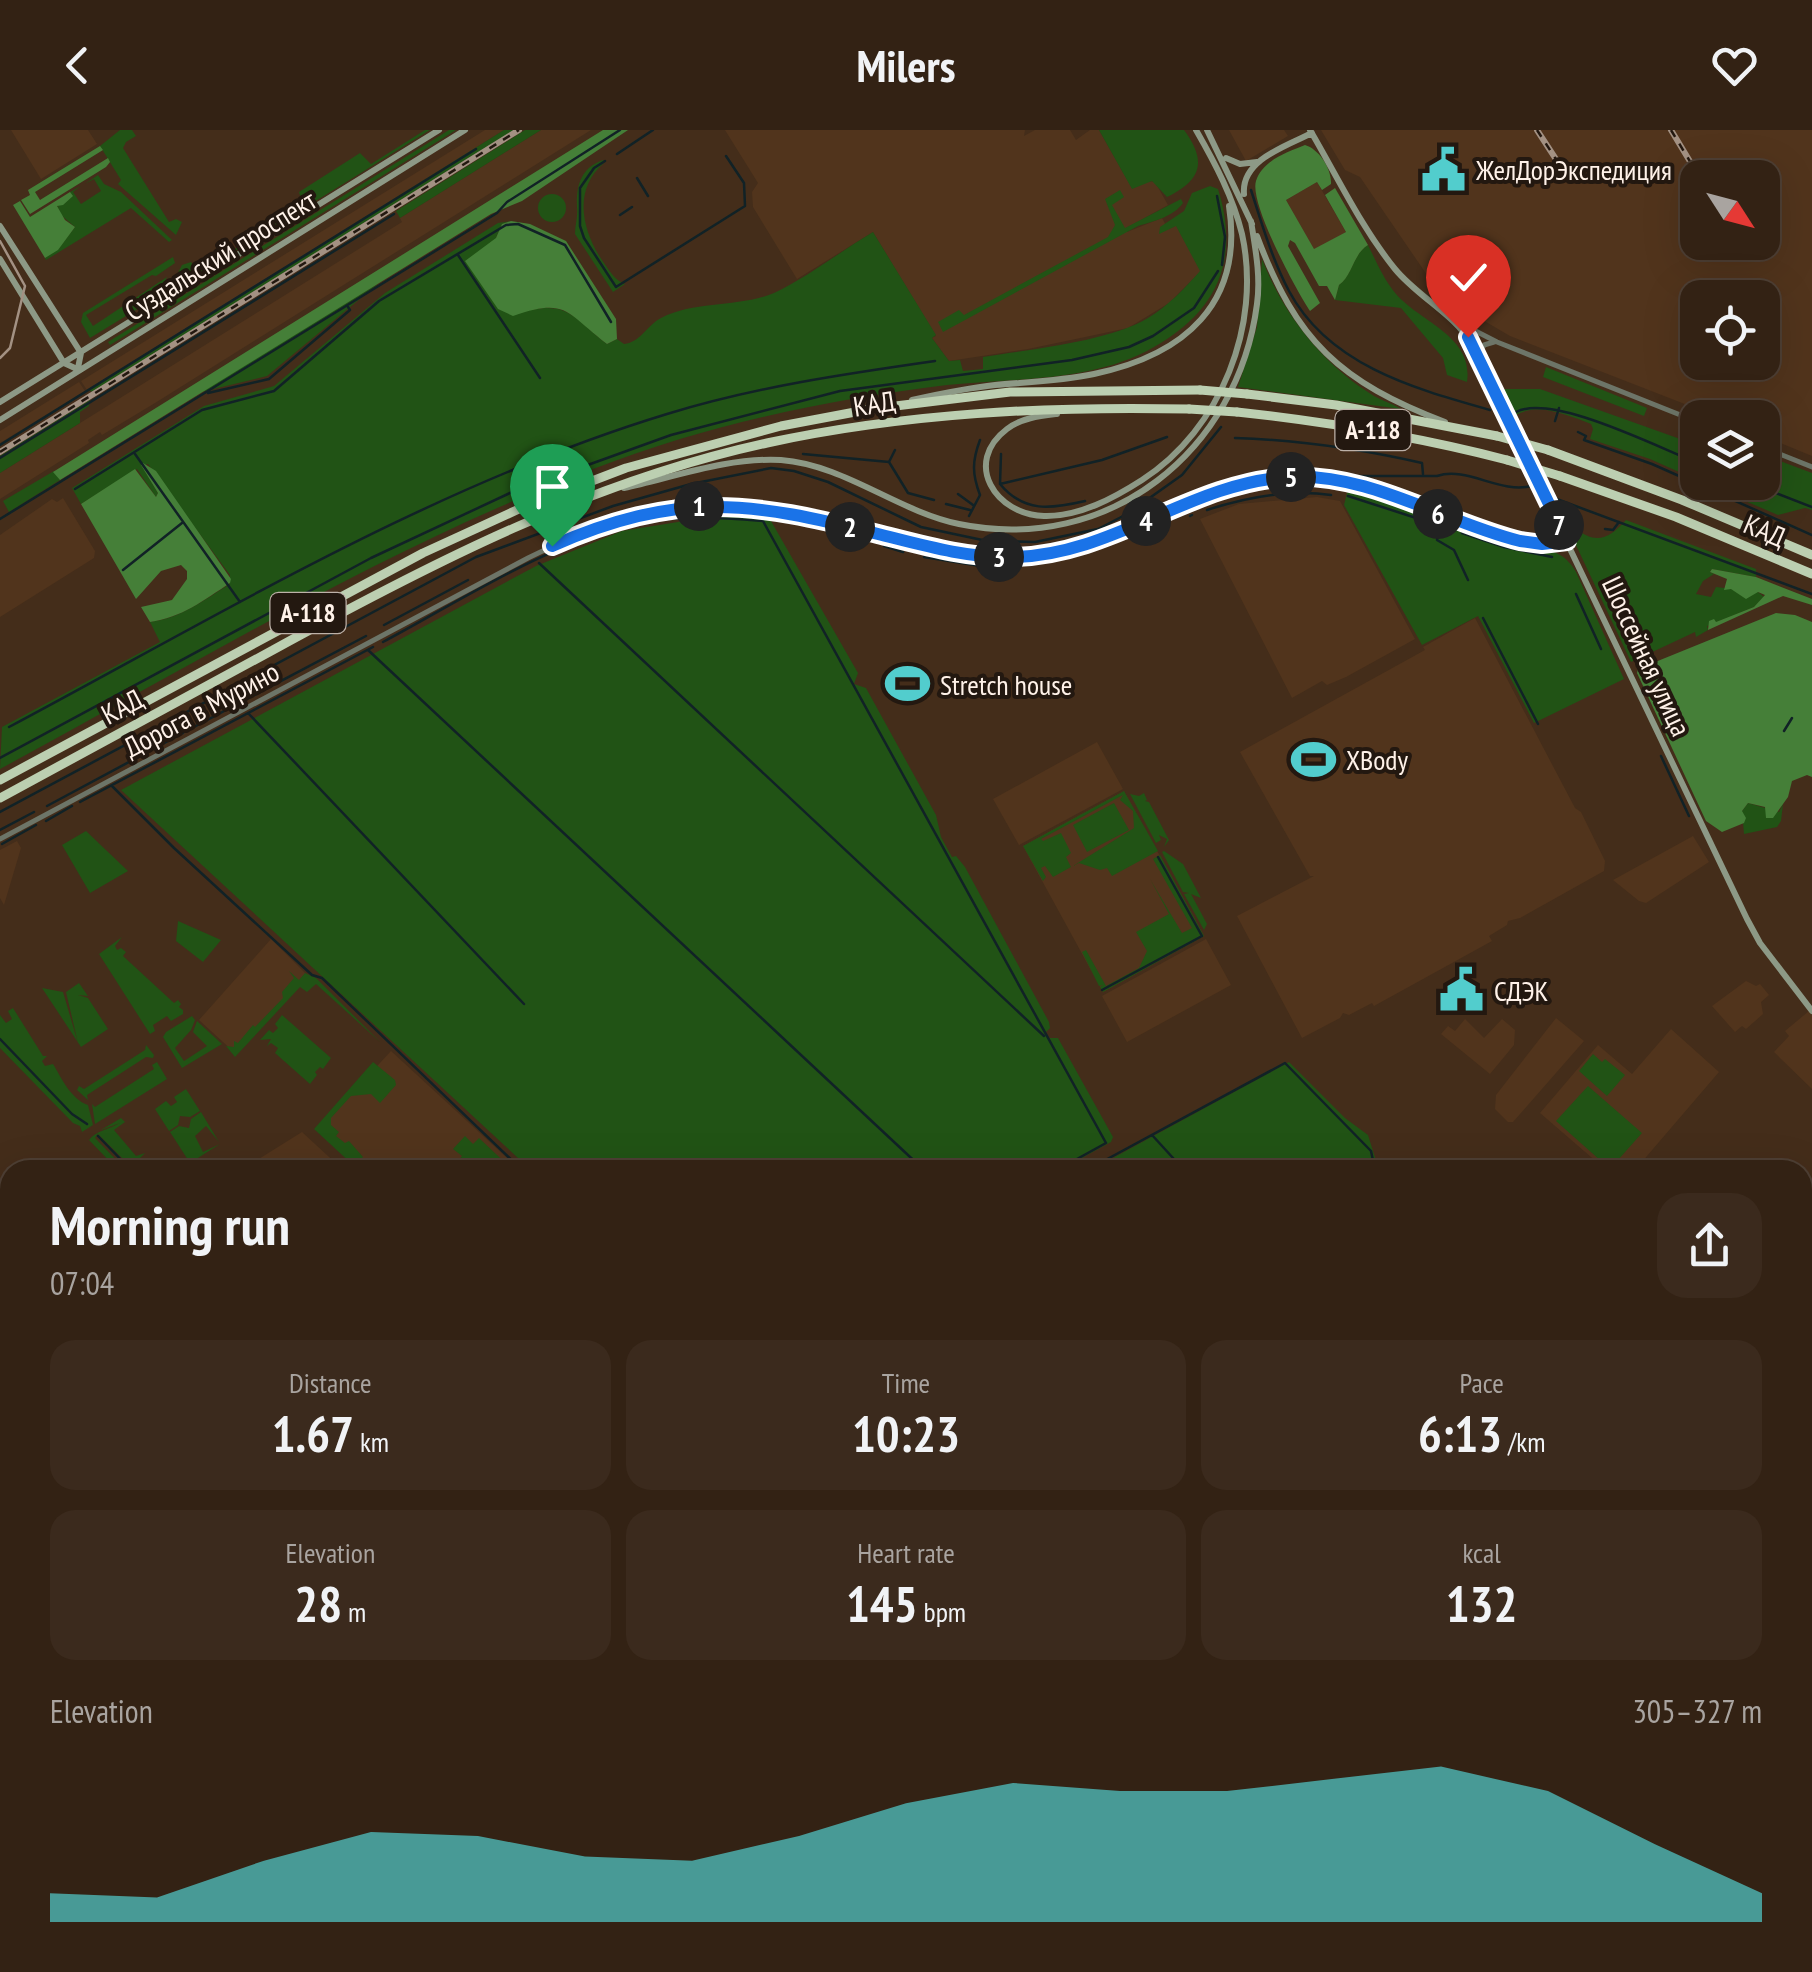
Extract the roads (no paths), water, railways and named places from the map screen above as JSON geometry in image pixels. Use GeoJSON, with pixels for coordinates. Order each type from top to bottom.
{"type":"FeatureCollection","features":[{"type":"Feature","properties":{"kind":"highway","name":"КАД"},"geometry":{"type":"LineString","coordinates":[[0,780],[376,576],[490,521],[677,452],[872,409],[1010,392],[1200,390],[1456,426],[1548,450],[1682,500],[1812,555]]}},
{"type":"Feature","properties":{"kind":"highway","name":"КАД"},"geometry":{"type":"LineString","coordinates":[[0,798],[400,581],[516,526],[603,492],[766,444],[907,420],[1002,411],[1106,408],[1238,412],[1331,423],[1407,436],[1560,476],[1676,517],[1812,574]]}},
{"type":"Feature","properties":{"kind":"main road","name":"Суздальский проспект"},"geometry":{"type":"LineString","coordinates":[[0,402],[440,130]]}},
{"type":"Feature","properties":{"kind":"main road","name":"Суздальский проспект"},"geometry":{"type":"LineString","coordinates":[[0,420],[465,130]]}},
{"type":"Feature","properties":{"kind":"main road"},"geometry":{"type":"LineString","coordinates":[[1207,130],[1288,306],[1324,352],[1377,393],[1456,426]]}},
{"type":"Feature","properties":{"kind":"main road"},"geometry":{"type":"LineString","coordinates":[[1106,408],[1044,415],[1006,429],[988,456],[988,480],[995,494],[1019,512],[1038,516],[1086,508],[1147,477],[1172,456],[1201,422],[1229,374],[1244,320],[1245,251],[1227,190],[1196,131]]}},
{"type":"Feature","properties":{"kind":"main road"},"geometry":{"type":"LineString","coordinates":[[1247,211],[1243,182],[1258,162],[1311,131]]}},
{"type":"Feature","properties":{"kind":"main road","name":"Шоссейная улица"},"geometry":{"type":"LineString","coordinates":[[1311,131],[1385,256],[1410,285],[1464,332],[1478,356],[1747,920],[1812,1010]]}},
{"type":"Feature","properties":{"kind":"main road"},"geometry":{"type":"LineString","coordinates":[[1220,154],[1234,163],[1258,162]]}},
{"type":"Feature","properties":{"kind":"main road"},"geometry":{"type":"LineString","coordinates":[[872,409],[991,386],[1094,374],[1139,360],[1172,344],[1202,318],[1228,276],[1233,239],[1227,190]]}},
{"type":"Feature","properties":{"kind":"main road"},"geometry":{"type":"LineString","coordinates":[[603,492],[746,461],[784,460],[834,473],[938,519],[978,527],[1039,528],[1105,511],[1136,495],[1179,463],[1217,420],[1228,401],[1240,375],[1258,300],[1251,220]]}},
{"type":"Feature","properties":{"kind":"main road"},"geometry":{"type":"LineString","coordinates":[[0,226],[80,353],[78,369],[64,363],[0,258]]}},
{"type":"Feature","properties":{"kind":"main road"},"geometry":{"type":"LineString","coordinates":[[34,315],[44,314],[50,305]]}},
{"type":"Feature","properties":{"kind":"main road"},"geometry":{"type":"LineString","coordinates":[[41,326],[59,319]]}},
{"type":"Feature","properties":{"kind":"street"},"geometry":{"type":"LineString","coordinates":[[1448,316],[1496,342],[1680,415]]}},
{"type":"Feature","properties":{"kind":"street"},"geometry":{"type":"LineString","coordinates":[[1478,356],[1484,344],[1496,342]]}},
{"type":"Feature","properties":{"kind":"street"},"geometry":{"type":"LineString","coordinates":[[1780,454],[1812,467]]}},
{"type":"Feature","properties":{"kind":"street","name":"Дорога в Мурино"},"geometry":{"type":"LineString","coordinates":[[0,839],[540,552],[602,525],[663,509],[716,505],[784,512],[944,550],[1013,557],[1090,546],[1194,500],[1236,486],[1302,477],[1356,484],[1520,541],[1567,541]]}},
{"type":"Feature","properties":{"kind":"waterway"},"geometry":{"type":"LineString","coordinates":[[0,519],[497,213],[507,202],[620,130]]}},
{"type":"Feature","properties":{"kind":"waterway"},"geometry":{"type":"LineString","coordinates":[[617,154],[653,130]]}},
{"type":"Feature","properties":{"kind":"waterway"},"geometry":{"type":"LineString","coordinates":[[0,445],[476,149]]}},
{"type":"Feature","properties":{"kind":"waterway"},"geometry":{"type":"LineString","coordinates":[[605,161],[594,168],[580,188],[580,226],[616,287],[745,206],[744,183],[726,156]]}},
{"type":"Feature","properties":{"kind":"waterway"},"geometry":{"type":"LineString","coordinates":[[637,178],[648,196]]}},
{"type":"Feature","properties":{"kind":"waterway"},"geometry":{"type":"LineString","coordinates":[[1251,190],[1289,291],[1306,317],[1327,338],[1351,356],[1404,383],[1490,410]]}},
{"type":"Feature","properties":{"kind":"waterway"},"geometry":{"type":"LineString","coordinates":[[1217,196],[1225,237],[1222,265]]}},
{"type":"Feature","properties":{"kind":"waterway"},"geometry":{"type":"LineString","coordinates":[[620,215],[632,207]]}},
{"type":"Feature","properties":{"kind":"waterway"},"geometry":{"type":"LineString","coordinates":[[0,458],[394,214]]}},
{"type":"Feature","properties":{"kind":"waterway"},"geometry":{"type":"LineString","coordinates":[[75,489],[202,410],[274,391],[379,301],[506,225],[518,224],[565,245],[611,322]]}},
{"type":"Feature","properties":{"kind":"waterway"},"geometry":{"type":"LineString","coordinates":[[458,255],[540,378]]}},
{"type":"Feature","properties":{"kind":"waterway"},"geometry":{"type":"LineString","coordinates":[[0,758],[371,558],[510,493],[671,435],[840,391],[1072,360],[1129,347],[1194,308],[1218,271]]}},
{"type":"Feature","properties":{"kind":"waterway"},"geometry":{"type":"LineString","coordinates":[[208,393],[269,379],[350,310],[348,307]]}},
{"type":"Feature","properties":{"kind":"waterway"},"geometry":{"type":"LineString","coordinates":[[9,727],[331,554],[496,477],[581,443],[733,396],[935,361]]}},
{"type":"Feature","properties":{"kind":"waterway"},"geometry":{"type":"LineString","coordinates":[[1516,412],[1532,408],[1579,416],[1680,455]]}},
{"type":"Feature","properties":{"kind":"waterway"},"geometry":{"type":"LineString","coordinates":[[1555,421],[1559,408]]}},
{"type":"Feature","properties":{"kind":"waterway"},"geometry":{"type":"LineString","coordinates":[[1519,424],[1527,440]]}},
{"type":"Feature","properties":{"kind":"waterway"},"geometry":{"type":"LineString","coordinates":[[0,812],[476,557],[613,506],[691,484],[771,468],[828,482],[921,527],[987,541],[1035,542],[1098,529],[1127,514],[1182,475],[1221,427]]}},
{"type":"Feature","properties":{"kind":"waterway"},"geometry":{"type":"LineString","coordinates":[[1578,432],[1586,436],[1584,440],[1652,464],[1812,535]]}},
{"type":"Feature","properties":{"kind":"waterway"},"geometry":{"type":"LineString","coordinates":[[1000,484],[1102,460],[1167,437]]}},
{"type":"Feature","properties":{"kind":"waterway"},"geometry":{"type":"LineString","coordinates":[[1235,438],[1376,453],[1422,463],[1423,474]]}},
{"type":"Feature","properties":{"kind":"waterway"},"geometry":{"type":"LineString","coordinates":[[969,516],[980,495],[974,468],[980,440]]}},
{"type":"Feature","properties":{"kind":"waterway"},"geometry":{"type":"LineString","coordinates":[[1530,448],[1539,468]]}},
{"type":"Feature","properties":{"kind":"waterway"},"geometry":{"type":"LineString","coordinates":[[895,450],[889,462],[908,493],[934,500]]}},
{"type":"Feature","properties":{"kind":"waterway"},"geometry":{"type":"LineString","coordinates":[[135,454],[240,602]]}},
{"type":"Feature","properties":{"kind":"waterway"},"geometry":{"type":"LineString","coordinates":[[803,454],[889,462]]}},
{"type":"Feature","properties":{"kind":"waterway"},"geometry":{"type":"LineString","coordinates":[[1001,454],[1000,484],[1019,500],[1049,507],[1085,501]]}},
{"type":"Feature","properties":{"kind":"waterway"},"geometry":{"type":"LineString","coordinates":[[1358,476],[1460,474],[1507,486],[1531,486]]}},
{"type":"Feature","properties":{"kind":"waterway"},"geometry":{"type":"LineString","coordinates":[[1542,475],[1554,498],[1812,594]]}},
{"type":"Feature","properties":{"kind":"waterway"},"geometry":{"type":"LineString","coordinates":[[958,494],[973,505]]}},
{"type":"Feature","properties":{"kind":"waterway"},"geometry":{"type":"LineString","coordinates":[[1207,510],[1268,495],[1331,495]]}},
{"type":"Feature","properties":{"kind":"waterway"},"geometry":{"type":"LineString","coordinates":[[1780,495],[1812,507]]}},
{"type":"Feature","properties":{"kind":"waterway"},"geometry":{"type":"LineString","coordinates":[[1348,496],[1444,527]]}},
{"type":"Feature","properties":{"kind":"waterway"},"geometry":{"type":"LineString","coordinates":[[946,504],[970,510]]}},
{"type":"Feature","properties":{"kind":"waterway"},"geometry":{"type":"LineString","coordinates":[[383,642],[508,573],[608,531],[671,519],[763,521],[1106,1143],[1075,1160]]}},
{"type":"Feature","properties":{"kind":"waterway"},"geometry":{"type":"LineString","coordinates":[[1605,529],[1613,530],[1619,522]]}},
{"type":"Feature","properties":{"kind":"waterway"},"geometry":{"type":"LineString","coordinates":[[123,570],[182,523]]}},
{"type":"Feature","properties":{"kind":"waterway"},"geometry":{"type":"LineString","coordinates":[[1440,527],[1437,540],[1454,550],[1468,580]]}},
{"type":"Feature","properties":{"kind":"waterway"},"geometry":{"type":"LineString","coordinates":[[1462,533],[1552,557]]}},
{"type":"Feature","properties":{"kind":"waterway"},"geometry":{"type":"LineString","coordinates":[[924,557],[993,568],[1020,567],[1021,562],[1111,543]]}},
{"type":"Feature","properties":{"kind":"waterway"},"geometry":{"type":"LineString","coordinates":[[884,546],[903,552]]}},
{"type":"Feature","properties":{"kind":"waterway"},"geometry":{"type":"LineString","coordinates":[[539,563],[1044,1036]]}},
{"type":"Feature","properties":{"kind":"waterway"},"geometry":{"type":"LineString","coordinates":[[384,625],[468,580]]}},
{"type":"Feature","properties":{"kind":"waterway"},"geometry":{"type":"LineString","coordinates":[[1576,594],[1601,649]]}},
{"type":"Feature","properties":{"kind":"waterway"},"geometry":{"type":"LineString","coordinates":[[1483,618],[1538,724]]}},
{"type":"Feature","properties":{"kind":"waterway"},"geometry":{"type":"LineString","coordinates":[[194,727],[366,636]]}},
{"type":"Feature","properties":{"kind":"waterway"},"geometry":{"type":"LineString","coordinates":[[80,802],[373,647]]}},
{"type":"Feature","properties":{"kind":"waterway"},"geometry":{"type":"LineString","coordinates":[[368,650],[913,1160]]}},
{"type":"Feature","properties":{"kind":"waterway"},"geometry":{"type":"LineString","coordinates":[[248,713],[524,1004]]}},
{"type":"Feature","properties":{"kind":"waterway"},"geometry":{"type":"LineString","coordinates":[[1784,731],[1792,718]]}},
{"type":"Feature","properties":{"kind":"waterway"},"geometry":{"type":"LineString","coordinates":[[47,806],[183,733]]}},
{"type":"Feature","properties":{"kind":"waterway"},"geometry":{"type":"LineString","coordinates":[[1661,756],[1689,816]]}},
{"type":"Feature","properties":{"kind":"waterway"},"geometry":{"type":"LineString","coordinates":[[112,786],[312,975],[322,978],[512,1160]]}},
{"type":"Feature","properties":{"kind":"waterway"},"geometry":{"type":"LineString","coordinates":[[46,821],[72,806]]}},
{"type":"Feature","properties":{"kind":"waterway"},"geometry":{"type":"LineString","coordinates":[[0,830],[34,812]]}},
{"type":"Feature","properties":{"kind":"waterway"},"geometry":{"type":"LineString","coordinates":[[2,844],[36,825]]}},
{"type":"Feature","properties":{"kind":"waterway"},"geometry":{"type":"LineString","coordinates":[[1102,990],[1202,936],[1158,857]]}},
{"type":"Feature","properties":{"kind":"waterway"},"geometry":{"type":"LineString","coordinates":[[0,1039],[72,1114],[87,1124]]}},
{"type":"Feature","properties":{"kind":"waterway"},"geometry":{"type":"LineString","coordinates":[[1106,1160],[1285,1063],[1371,1151],[1373,1160]]}},
{"type":"Feature","properties":{"kind":"waterway"},"geometry":{"type":"LineString","coordinates":[[1152,1135],[1175,1160]]}},
{"type":"Feature","properties":{"kind":"waterway"},"geometry":{"type":"LineString","coordinates":[[98,1136],[121,1160]]}},
{"type":"Feature","properties":{"kind":"tram line"},"geometry":{"type":"LineString","coordinates":[[0,241],[25,286],[10,348],[0,358]]}},
{"type":"Feature","properties":{"kind":"railway"},"geometry":{"type":"LineString","coordinates":[[0,452],[519,130]]}},
{"type":"Feature","properties":{"kind":"railway"},"geometry":{"type":"LineString","coordinates":[[1537,130],[1563,170]]}},
{"type":"Feature","properties":{"kind":"railway"},"geometry":{"type":"LineString","coordinates":[[1671,130],[1689,160]]}},
{"type":"Feature","properties":{"kind":"place","name":"ЖелДорЭкспедиция"},"geometry":{"type":"Point","coordinates":[1443,169]}},
{"type":"Feature","properties":{"kind":"place","name":"Stretch house"},"geometry":{"type":"Point","coordinates":[907,684]}},
{"type":"Feature","properties":{"kind":"place","name":"XBody"},"geometry":{"type":"Point","coordinates":[1313,759]}},
{"type":"Feature","properties":{"kind":"place","name":"СДЭК"},"geometry":{"type":"Point","coordinates":[1461,990]}}]}
